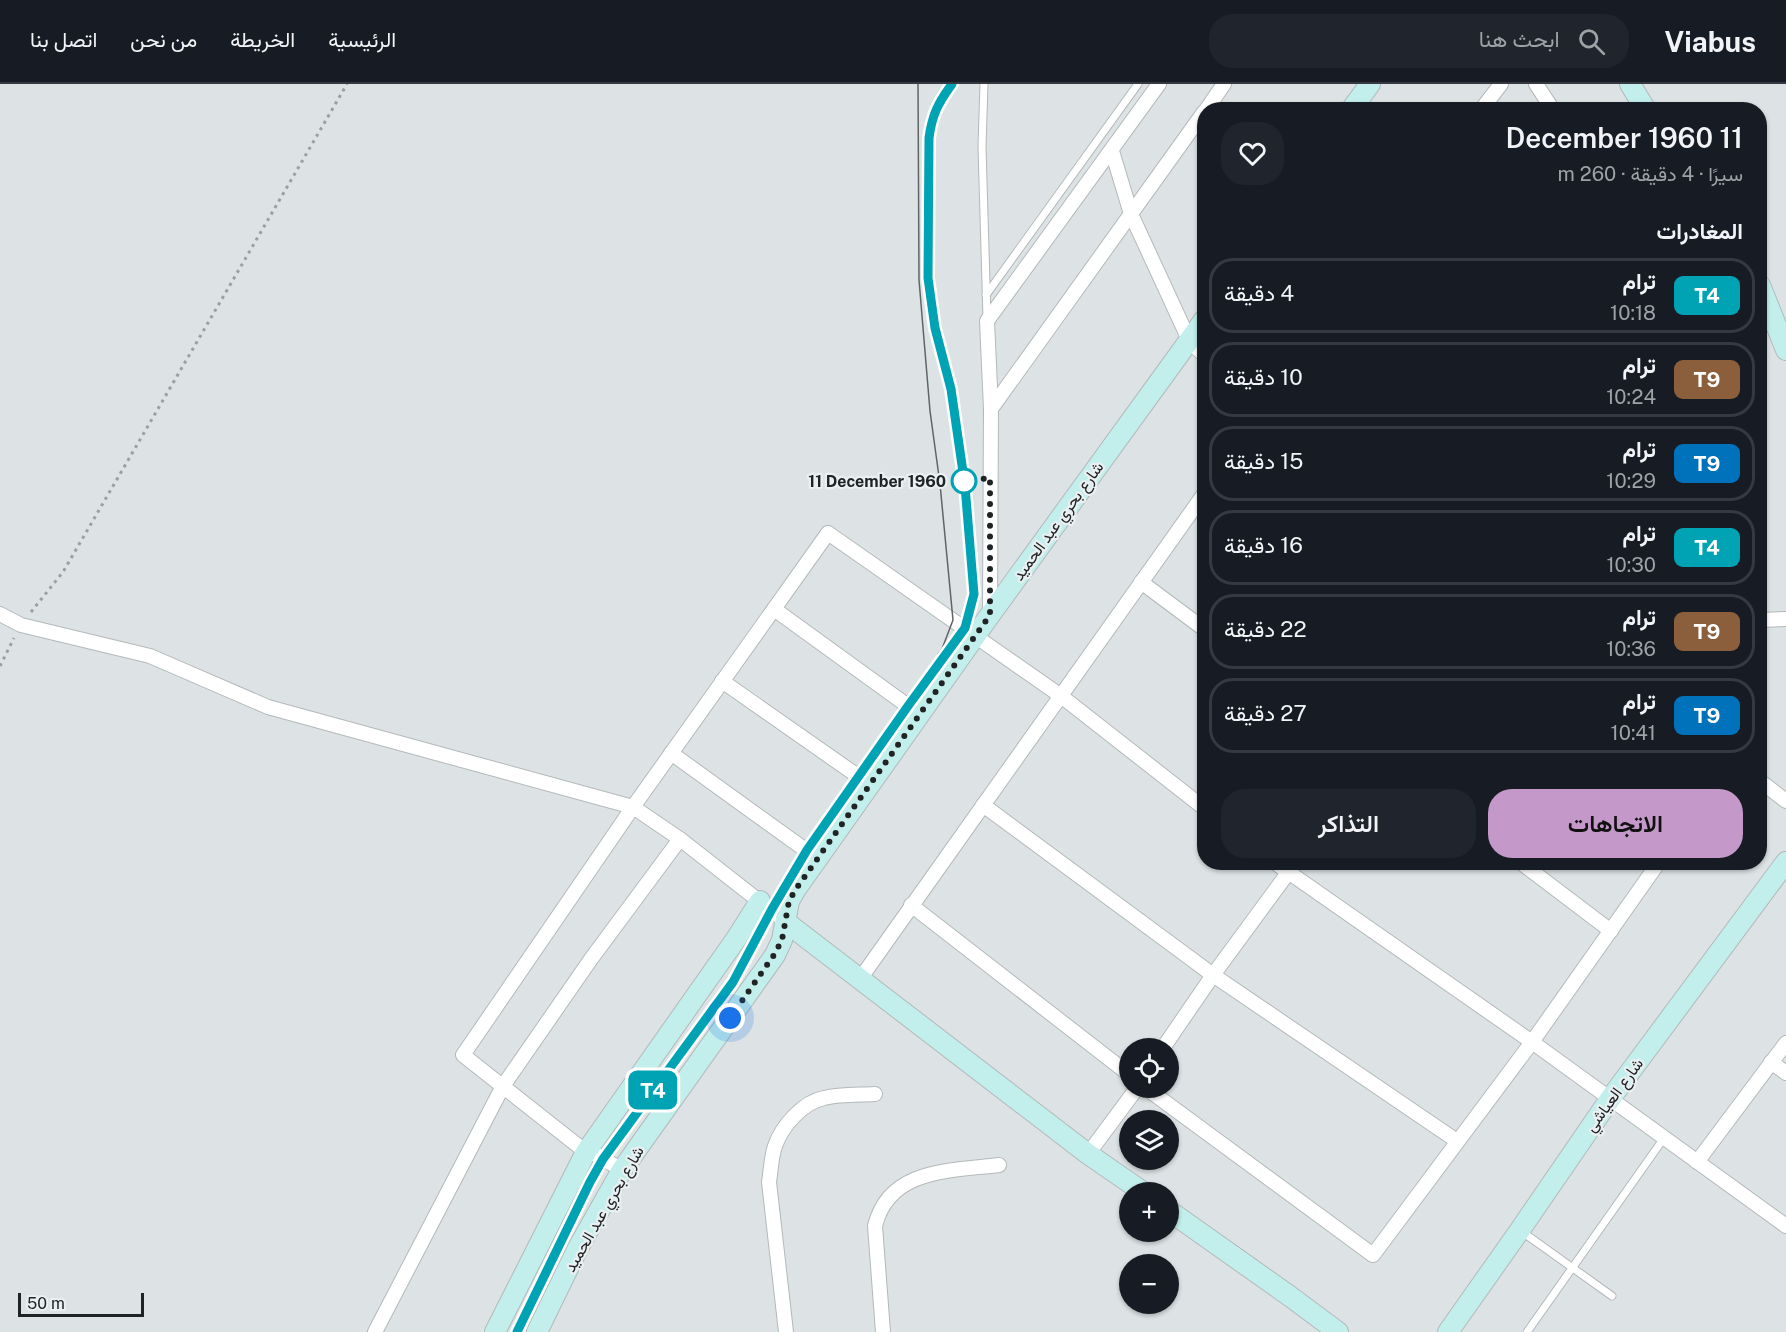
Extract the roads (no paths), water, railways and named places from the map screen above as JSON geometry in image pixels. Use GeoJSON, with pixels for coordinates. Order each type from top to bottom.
{"type":"FeatureCollection","features":[{"type":"Feature","properties":{"kind":"street"},"geometry":{"type":"LineString","coordinates":[[990,615],[991,410],[987,321],[1159,84]]}},
{"type":"Feature","properties":{"kind":"street"},"geometry":{"type":"LineString","coordinates":[[1211,102],[1224,84]]}},
{"type":"Feature","properties":{"kind":"street"},"geometry":{"type":"LineString","coordinates":[[1357,102],[1370,84]]}},
{"type":"Feature","properties":{"kind":"street"},"geometry":{"type":"LineString","coordinates":[[1487,102],[1501,84]]}},
{"type":"Feature","properties":{"kind":"street"},"geometry":{"type":"LineString","coordinates":[[1536,84],[1548,102]]}},
{"type":"Feature","properties":{"kind":"street"},"geometry":{"type":"LineString","coordinates":[[1630,84],[1641,102]]}},
{"type":"Feature","properties":{"kind":"street"},"geometry":{"type":"LineString","coordinates":[[991,410],[1197,122]]}},
{"type":"Feature","properties":{"kind":"street"},"geometry":{"type":"LineString","coordinates":[[1112,151],[1131,214],[1190,342],[1197,348]]}},
{"type":"Feature","properties":{"kind":"street"},"geometry":{"type":"LineString","coordinates":[[1767,302],[1786,350]]}},
{"type":"Feature","properties":{"kind":"street","name":"شارع بحري عبد الحميد"},"geometry":{"type":"LineString","coordinates":[[537,1332],[578,1248],[622,1170],[774,955],[787,923],[789,901],[919,714],[1197,331]]}},
{"type":"Feature","properties":{"kind":"street"},"geometry":{"type":"LineString","coordinates":[[860,979],[1197,504]]}},
{"type":"Feature","properties":{"kind":"street"},"geometry":{"type":"LineString","coordinates":[[622,1170],[597,1155],[586,1152],[463,1055],[633,807],[828,533],[1061,696],[1197,803]]}},
{"type":"Feature","properties":{"kind":"street"},"geometry":{"type":"LineString","coordinates":[[1141,582],[1197,624]]}},
{"type":"Feature","properties":{"kind":"street"},"geometry":{"type":"LineString","coordinates":[[774,609],[919,714]]}},
{"type":"Feature","properties":{"kind":"street"},"geometry":{"type":"LineString","coordinates":[[0,614],[21,625],[150,656],[268,707],[633,807],[680,839],[1088,1154],[1129,1182]]}},
{"type":"Feature","properties":{"kind":"street"},"geometry":{"type":"LineString","coordinates":[[1767,620],[1786,619]]}},
{"type":"Feature","properties":{"kind":"street"},"geometry":{"type":"LineString","coordinates":[[723,681],[869,786]]}},
{"type":"Feature","properties":{"kind":"street"},"geometry":{"type":"LineString","coordinates":[[671,753],[818,859]]}},
{"type":"Feature","properties":{"kind":"street"},"geometry":{"type":"LineString","coordinates":[[1767,786],[1786,801]]}},
{"type":"Feature","properties":{"kind":"street"},"geometry":{"type":"LineString","coordinates":[[983,805],[1213,975],[1457,1141]]}},
{"type":"Feature","properties":{"kind":"street"},"geometry":{"type":"LineString","coordinates":[[375,1332],[503,1086],[591,959],[680,839]]}},
{"type":"Feature","properties":{"kind":"street","name":"شارع العياشي"},"geometry":{"type":"LineString","coordinates":[[1448,1332],[1610,1099],[1786,862]]}},
{"type":"Feature","properties":{"kind":"street"},"geometry":{"type":"LineString","coordinates":[[1170,1038],[1291,870]]}},
{"type":"Feature","properties":{"kind":"street"},"geometry":{"type":"LineString","coordinates":[[1295,870],[1786,1226]]}},
{"type":"Feature","properties":{"kind":"street"},"geometry":{"type":"LineString","coordinates":[[1531,870],[1611,931]]}},
{"type":"Feature","properties":{"kind":"street"},"geometry":{"type":"LineString","coordinates":[[1160,1098],[1373,1255],[1532,1042],[1653,870]]}},
{"type":"Feature","properties":{"kind":"street"},"geometry":{"type":"LineString","coordinates":[[495,1332],[586,1152],[760,901]]}},
{"type":"Feature","properties":{"kind":"street"},"geometry":{"type":"LineString","coordinates":[[911,905],[1119,1066]]}},
{"type":"Feature","properties":{"kind":"street"},"geometry":{"type":"LineString","coordinates":[[1697,1162],[1786,1043]]}},
{"type":"Feature","properties":{"kind":"street"},"geometry":{"type":"LineString","coordinates":[[1771,1062],[1786,1072]]}},
{"type":"Feature","properties":{"kind":"street"},"geometry":{"type":"LineString","coordinates":[[786,1332],[770,1182],[771,1160],[776,1143],[795,1116],[822,1098],[875,1094]]}},
{"type":"Feature","properties":{"kind":"street"},"geometry":{"type":"LineString","coordinates":[[1088,1154],[1130,1098]]}},
{"type":"Feature","properties":{"kind":"street"},"geometry":{"type":"LineString","coordinates":[[883,1332],[875,1226],[879,1211],[891,1194],[909,1181],[934,1173],[999,1165]]}},
{"type":"Feature","properties":{"kind":"street"},"geometry":{"type":"LineString","coordinates":[[1179,1218],[1338,1332]]}},
{"type":"Feature","properties":{"kind":"lane"},"geometry":{"type":"LineString","coordinates":[[984,84],[982,147],[987,321]]}},
{"type":"Feature","properties":{"kind":"lane"},"geometry":{"type":"LineString","coordinates":[[986,295],[1138,84]]}},
{"type":"Feature","properties":{"kind":"lane"},"geometry":{"type":"LineString","coordinates":[[1527,1332],[1664,1138]]}},
{"type":"Feature","properties":{"kind":"lane"},"geometry":{"type":"LineString","coordinates":[[1520,1230],[1612,1296]]}},
{"type":"Feature","properties":{"kind":"tram line"},"geometry":{"type":"LineString","coordinates":[[918,84],[919,280],[930,411],[940,484],[953,620],[938,654]]}},
{"type":"Feature","properties":{"kind":"tram line"},"geometry":{"type":"LineString","coordinates":[[517,1332],[603,1159],[733,982],[807,850],[965,628],[973,594],[965,486],[951,389],[935,328],[928,278],[929,138],[936,110],[952,84]]}},
{"type":"Feature","properties":{"kind":"tram line","name":"T4"},"geometry":{"type":"LineString","coordinates":[[517,1332],[603,1159],[733,982],[807,850],[965,628],[974,594],[965,486],[957,420],[935,328],[928,278],[931,120],[940,100],[952,84]]}},
{"type":"Feature","properties":{"kind":"place","name":"11 December 1960"},"geometry":{"type":"Point","coordinates":[964,481]}}]}
